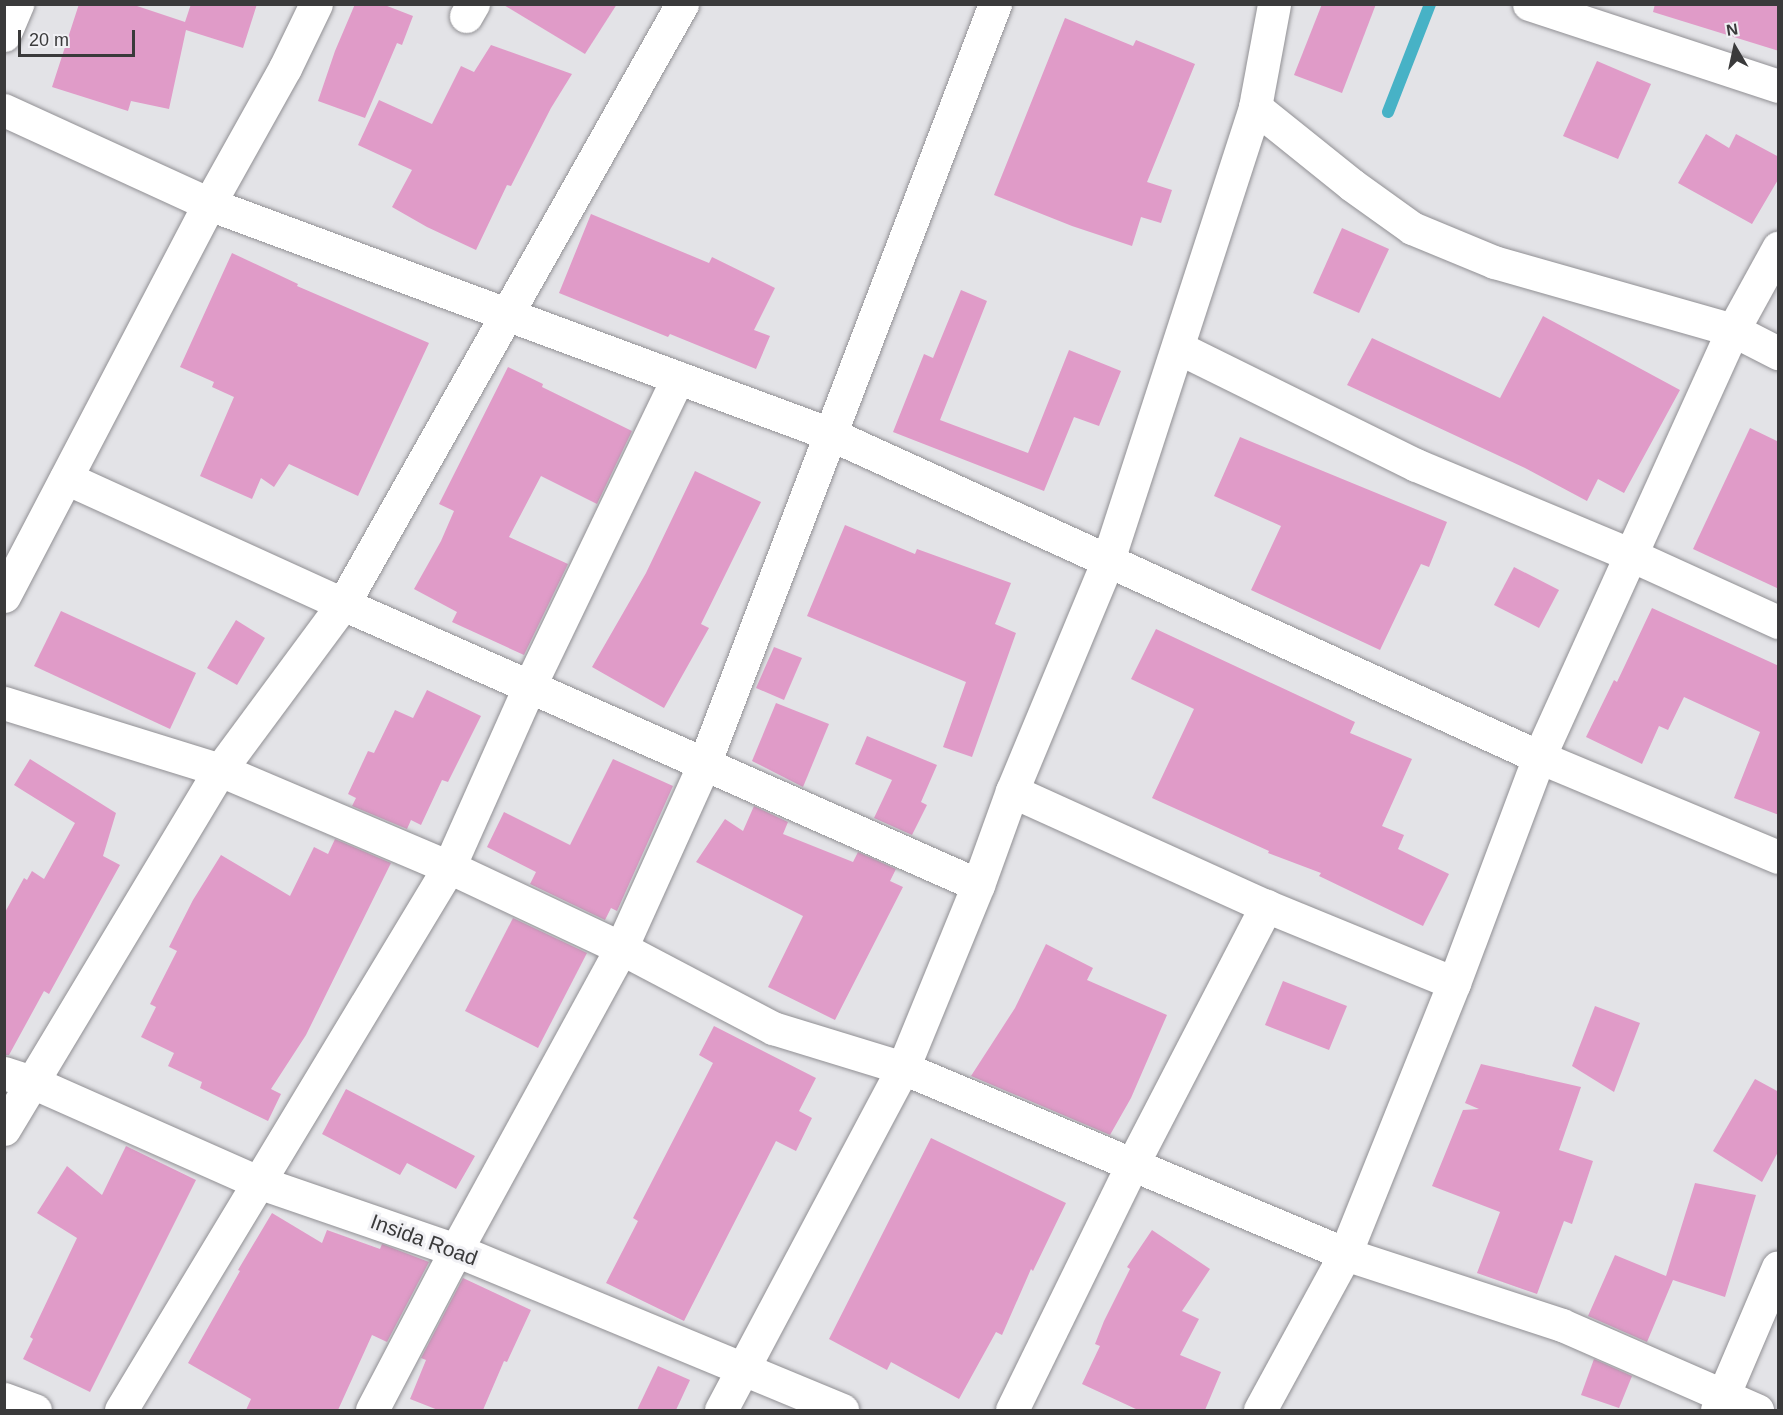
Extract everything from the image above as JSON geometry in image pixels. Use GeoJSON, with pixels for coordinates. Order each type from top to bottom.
{"type":"FeatureCollection","features":[{"type":"Feature","properties":{"kind":"main road"},"geometry":{"type":"LineString","coordinates":[[4,35],[18,4]]}},
{"type":"Feature","properties":{"kind":"main road"},"geometry":{"type":"LineString","coordinates":[[4,596],[209,204],[285,68],[316,4]]}},
{"type":"Feature","properties":{"kind":"main road"},"geometry":{"type":"LineString","coordinates":[[4,1129],[18,1078],[220,770],[343,604],[682,4]]}},
{"type":"Feature","properties":{"kind":"main road"},"geometry":{"type":"LineString","coordinates":[[372,1410],[456,1250],[621,948],[704,764],[995,4]]}},
{"type":"Feature","properties":{"kind":"main road"},"geometry":{"type":"LineString","coordinates":[[720,1410],[744,1369],[903,1068],[978,885],[1012,791],[1108,560],[1179,348],[1255,107],[1274,4]]}},
{"type":"Feature","properties":{"kind":"main road"},"geometry":{"type":"LineString","coordinates":[[1529,4],[1779,86]]}},
{"type":"Feature","properties":{"kind":"main road"},"geometry":{"type":"LineString","coordinates":[[1255,107],[1352,185],[1412,228],[1494,262],[1733,330],[1779,353]]}},
{"type":"Feature","properties":{"kind":"main road"},"geometry":{"type":"LineString","coordinates":[[4,110],[209,204],[830,434],[1539,757],[1779,857]]}},
{"type":"Feature","properties":{"kind":"main road"},"geometry":{"type":"LineString","coordinates":[[1260,1410],[1345,1254],[1454,983],[1539,757],[1733,330],[1779,248]]}},
{"type":"Feature","properties":{"kind":"main road"},"geometry":{"type":"LineString","coordinates":[[1179,348],[1416,465],[1631,555],[1779,622]]}},
{"type":"Feature","properties":{"kind":"main road"},"geometry":{"type":"LineString","coordinates":[[121,1410],[449,867],[530,685],[678,378]]}},
{"type":"Feature","properties":{"kind":"main road"},"geometry":{"type":"LineString","coordinates":[[66,478],[343,604],[978,885]]}},
{"type":"Feature","properties":{"kind":"main road"},"geometry":{"type":"LineString","coordinates":[[4,703],[220,770],[449,867],[621,948],[773,1028],[903,1068],[1345,1254],[1562,1325],[1721,1403],[1757,1410]]}},
{"type":"Feature","properties":{"kind":"main road"},"geometry":{"type":"LineString","coordinates":[[1012,791],[1266,906],[1454,983]]}},
{"type":"Feature","properties":{"kind":"main road"},"geometry":{"type":"LineString","coordinates":[[1011,1410],[1132,1165],[1266,906]]}},
{"type":"Feature","properties":{"kind":"main road","name":"Insida Road"},"geometry":{"type":"LineString","coordinates":[[18,1078],[258,1182],[456,1250],[842,1410]]}},
{"type":"Feature","properties":{"kind":"main road"},"geometry":{"type":"LineString","coordinates":[[1721,1403],[1779,1267]]}},
{"type":"Feature","properties":{"kind":"main road"},"geometry":{"type":"LineString","coordinates":[[4,1399],[35,1410]]}},
{"type":"Feature","properties":{"kind":"building"},"geometry":{"type":"Polygon","coordinates":[[[79,4],[131,4],[185,22],[191,4],[257,4],[243,48],[186,30],[169,109],[131,101],[128,111],[52,87],[79,4]]]}},
{"type":"Feature","properties":{"kind":"building"},"geometry":{"type":"Polygon","coordinates":[[[355,4],[382,4],[413,16],[402,45],[397,43],[365,118],[318,101],[335,51],[355,4]]]}},
{"type":"Feature","properties":{"kind":"building"},"geometry":{"type":"Polygon","coordinates":[[[502,4],[617,4],[585,54],[502,4]]]}},
{"type":"Feature","properties":{"kind":"building"},"geometry":{"type":"Polygon","coordinates":[[[1322,4],[1376,4],[1342,93],[1294,75],[1322,4]]]}},
{"type":"Feature","properties":{"kind":"building"},"geometry":{"type":"Polygon","coordinates":[[[1655,4],[1779,4],[1779,51],[1653,12],[1655,4]]]}},
{"type":"Feature","properties":{"kind":"building"},"geometry":{"type":"Polygon","coordinates":[[[1065,18],[1133,46],[1136,40],[1195,64],[1147,182],[1172,190],[1161,223],[1141,217],[1132,246],[1072,226],[994,195],[1065,18]]]}},
{"type":"Feature","properties":{"kind":"building"},"geometry":{"type":"Polygon","coordinates":[[[491,45],[572,74],[551,108],[511,186],[507,185],[476,250],[427,227],[392,207],[412,170],[358,145],[379,100],[432,124],[461,66],[474,72],[491,45]]]}},
{"type":"Feature","properties":{"kind":"building"},"geometry":{"type":"Polygon","coordinates":[[[1597,61],[1651,84],[1618,159],[1563,136],[1597,61]]]}},
{"type":"Feature","properties":{"kind":"building"},"geometry":{"type":"Polygon","coordinates":[[[1706,134],[1729,148],[1736,134],[1779,157],[1779,178],[1752,224],[1678,183],[1706,134]]]}},
{"type":"Feature","properties":{"kind":"building"},"geometry":{"type":"Polygon","coordinates":[[[591,214],[709,263],[712,257],[775,288],[754,330],[770,336],[756,369],[670,334],[668,337],[559,293],[591,214]]]}},
{"type":"Feature","properties":{"kind":"building"},"geometry":{"type":"Polygon","coordinates":[[[1342,228],[1389,249],[1359,313],[1313,293],[1342,228]]]}},
{"type":"Feature","properties":{"kind":"building"},"geometry":{"type":"Polygon","coordinates":[[[232,253],[298,284],[297,286],[429,343],[358,496],[289,464],[274,487],[261,478],[252,499],[200,476],[234,397],[212,387],[214,382],[180,367],[232,253]]]}},
{"type":"Feature","properties":{"kind":"building"},"geometry":{"type":"Polygon","coordinates":[[[961,290],[987,301],[940,420],[1028,453],[1069,350],[1121,371],[1099,426],[1074,417],[1044,491],[893,432],[924,354],[933,358],[961,290]]]}},
{"type":"Feature","properties":{"kind":"building"},"geometry":{"type":"Polygon","coordinates":[[[1543,316],[1680,390],[1624,493],[1598,479],[1587,501],[1525,468],[1347,385],[1372,338],[1500,398],[1543,316]]]}},
{"type":"Feature","properties":{"kind":"building"},"geometry":{"type":"Polygon","coordinates":[[[508,367],[543,384],[542,387],[632,431],[597,504],[541,476],[509,537],[568,564],[524,655],[452,622],[457,612],[414,589],[441,541],[454,511],[439,504],[508,367]]]}},
{"type":"Feature","properties":{"kind":"building"},"geometry":{"type":"Polygon","coordinates":[[[1750,428],[1779,442],[1779,589],[1693,549],[1750,428]]]}},
{"type":"Feature","properties":{"kind":"building"},"geometry":{"type":"Polygon","coordinates":[[[1240,437],[1447,522],[1429,567],[1421,564],[1380,650],[1251,590],[1281,526],[1214,496],[1240,437]]]}},
{"type":"Feature","properties":{"kind":"building"},"geometry":{"type":"Polygon","coordinates":[[[695,471],[761,502],[701,624],[709,628],[664,708],[592,667],[646,573],[695,471]]]}},
{"type":"Feature","properties":{"kind":"building"},"geometry":{"type":"Polygon","coordinates":[[[845,525],[915,554],[917,549],[1011,583],[995,624],[1016,633],[972,757],[943,747],[966,682],[807,616],[845,525]]]}},
{"type":"Feature","properties":{"kind":"building"},"geometry":{"type":"Polygon","coordinates":[[[1514,567],[1559,590],[1539,628],[1494,605],[1514,567]]]}},
{"type":"Feature","properties":{"kind":"building"},"geometry":{"type":"Polygon","coordinates":[[[1652,608],[1779,666],[1779,815],[1734,798],[1760,732],[1684,697],[1668,730],[1659,726],[1642,764],[1586,737],[1614,680],[1617,682],[1652,608]]]}},
{"type":"Feature","properties":{"kind":"building"},"geometry":{"type":"Polygon","coordinates":[[[61,611],[196,673],[170,729],[34,666],[61,611]]]}},
{"type":"Feature","properties":{"kind":"building"},"geometry":{"type":"Polygon","coordinates":[[[236,620],[265,638],[237,685],[207,668],[236,620]]]}},
{"type":"Feature","properties":{"kind":"building"},"geometry":{"type":"Polygon","coordinates":[[[1156,629],[1355,722],[1350,733],[1412,759],[1382,826],[1404,835],[1398,849],[1449,874],[1423,926],[1319,876],[1321,873],[1268,853],[1269,851],[1152,798],[1194,709],[1131,679],[1156,629]]]}},
{"type":"Feature","properties":{"kind":"building"},"geometry":{"type":"Polygon","coordinates":[[[774,647],[802,658],[784,700],[756,688],[774,647]]]}},
{"type":"Feature","properties":{"kind":"building"},"geometry":{"type":"Polygon","coordinates":[[[427,690],[481,716],[448,782],[442,780],[421,825],[411,820],[407,829],[352,806],[356,798],[348,794],[368,751],[374,753],[395,710],[413,718],[427,690]]]}},
{"type":"Feature","properties":{"kind":"building"},"geometry":{"type":"Polygon","coordinates":[[[776,703],[829,724],[803,787],[752,761],[776,703]]]}},
{"type":"Feature","properties":{"kind":"building"},"geometry":{"type":"Polygon","coordinates":[[[867,736],[937,765],[921,802],[927,805],[912,835],[874,818],[892,780],[855,764],[867,736]]]}},
{"type":"Feature","properties":{"kind":"building"},"geometry":{"type":"Polygon","coordinates":[[[30,759],[116,813],[103,856],[120,865],[49,994],[44,991],[9,1055],[4,1055],[4,914],[24,878],[27,880],[32,871],[44,879],[75,823],[14,785],[30,759]]]}},
{"type":"Feature","properties":{"kind":"building"},"geometry":{"type":"Polygon","coordinates":[[[613,759],[673,786],[617,911],[611,908],[605,920],[530,884],[536,872],[487,847],[504,812],[570,845],[613,759]]]}},
{"type":"Feature","properties":{"kind":"building"},"geometry":{"type":"Polygon","coordinates":[[[754,806],[788,822],[783,834],[853,862],[858,852],[896,869],[890,881],[903,887],[835,1020],[768,987],[803,916],[696,862],[725,819],[743,831],[754,806]]]}},
{"type":"Feature","properties":{"kind":"building"},"geometry":{"type":"Polygon","coordinates":[[[335,839],[391,863],[306,1035],[271,1089],[281,1094],[268,1121],[200,1088],[202,1082],[168,1066],[174,1053],[141,1037],[156,1007],[150,1004],[177,951],[169,947],[193,900],[221,855],[290,896],[314,847],[328,854],[335,839]]]}},
{"type":"Feature","properties":{"kind":"building"},"geometry":{"type":"Polygon","coordinates":[[[513,918],[587,953],[538,1048],[465,1011],[513,918]]]}},
{"type":"Feature","properties":{"kind":"building"},"geometry":{"type":"Polygon","coordinates":[[[1046,944],[1093,968],[1087,980],[1167,1015],[1131,1098],[1110,1135],[971,1076],[1015,1008],[1046,944]]]}},
{"type":"Feature","properties":{"kind":"building"},"geometry":{"type":"Polygon","coordinates":[[[1283,981],[1347,1006],[1329,1050],[1265,1025],[1283,981]]]}},
{"type":"Feature","properties":{"kind":"building"},"geometry":{"type":"Polygon","coordinates":[[[1595,1006],[1640,1023],[1614,1092],[1572,1066],[1595,1006]]]}},
{"type":"Feature","properties":{"kind":"building"},"geometry":{"type":"Polygon","coordinates":[[[714,1026],[816,1078],[799,1111],[812,1118],[796,1151],[776,1141],[684,1321],[606,1283],[638,1221],[633,1218],[713,1063],[699,1055],[714,1026]]]}},
{"type":"Feature","properties":{"kind":"building"},"geometry":{"type":"Polygon","coordinates":[[[1481,1064],[1581,1087],[1559,1150],[1593,1161],[1572,1224],[1564,1221],[1537,1294],[1477,1273],[1500,1212],[1432,1186],[1463,1110],[1479,1109],[1465,1103],[1481,1064]]]}},
{"type":"Feature","properties":{"kind":"building"},"geometry":{"type":"Polygon","coordinates":[[[1755,1079],[1779,1092],[1779,1150],[1762,1182],[1713,1151],[1755,1079]]]}},
{"type":"Feature","properties":{"kind":"building"},"geometry":{"type":"Polygon","coordinates":[[[346,1089],[475,1156],[456,1189],[407,1163],[400,1175],[322,1134],[346,1089]]]}},
{"type":"Feature","properties":{"kind":"building"},"geometry":{"type":"Polygon","coordinates":[[[931,1138],[1066,1203],[1033,1271],[1031,1269],[1002,1335],[996,1332],[959,1399],[891,1362],[887,1370],[829,1339],[931,1138]]]}},
{"type":"Feature","properties":{"kind":"building"},"geometry":{"type":"Polygon","coordinates":[[[126,1146],[196,1180],[90,1392],[23,1359],[33,1339],[30,1337],[77,1238],[37,1213],[67,1166],[102,1195],[126,1146]]]}},
{"type":"Feature","properties":{"kind":"building"},"geometry":{"type":"Polygon","coordinates":[[[1695,1183],[1756,1195],[1725,1297],[1673,1280],[1647,1342],[1588,1316],[1615,1255],[1666,1276],[1695,1183]]]}},
{"type":"Feature","properties":{"kind":"building"},"geometry":{"type":"Polygon","coordinates":[[[272,1213],[322,1243],[327,1230],[380,1249],[382,1244],[429,1262],[387,1342],[372,1335],[338,1410],[246,1410],[251,1399],[188,1363],[240,1271],[238,1270],[272,1213]]]}},
{"type":"Feature","properties":{"kind":"building"},"geometry":{"type":"Polygon","coordinates":[[[1152,1230],[1210,1269],[1182,1311],[1199,1319],[1180,1355],[1221,1372],[1205,1410],[1138,1410],[1082,1384],[1100,1346],[1095,1344],[1104,1321],[1130,1269],[1127,1267],[1152,1230]]]}},
{"type":"Feature","properties":{"kind":"building"},"geometry":{"type":"Polygon","coordinates":[[[463,1278],[531,1310],[507,1362],[504,1361],[483,1410],[438,1410],[410,1399],[426,1360],[421,1358],[463,1278]]]}},
{"type":"Feature","properties":{"kind":"building"},"geometry":{"type":"Polygon","coordinates":[[[1594,1359],[1632,1376],[1619,1408],[1581,1395],[1594,1359]]]}},
{"type":"Feature","properties":{"kind":"building"},"geometry":{"type":"Polygon","coordinates":[[[658,1366],[690,1380],[676,1410],[637,1410],[658,1366]]]}},
{"type":"Feature","properties":{"kind":"waterway"},"geometry":{"type":"LineString","coordinates":[[1388,112],[1430,4]]}}]}
